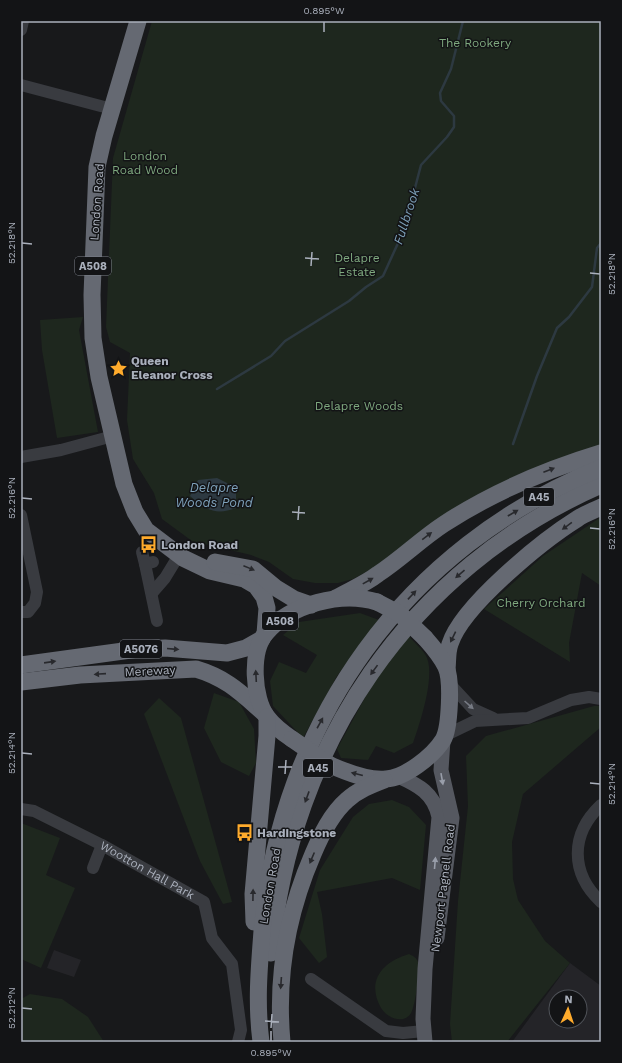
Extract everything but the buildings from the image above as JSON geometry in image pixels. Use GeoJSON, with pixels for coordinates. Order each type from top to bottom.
{"type":"FeatureCollection","features":[{"type":"Feature","properties":{"kind":"highway","name":"London Road"},"geometry":{"type":"LineString","coordinates":[[138,21],[112,109],[97,167],[92,295],[93,338],[101,384],[124,484],[134,512],[146,530],[181,556],[210,571],[244,579],[256,586],[264,597],[267,608],[264,636]]}},
{"type":"Feature","properties":{"kind":"highway"},"geometry":{"type":"LineString","coordinates":[[336,598],[371,580],[442,525],[475,504],[524,480],[601,453]]}},
{"type":"Feature","properties":{"kind":"highway","name":"London Road"},"geometry":{"type":"LineString","coordinates":[[261,1042],[257,990],[265,901],[271,867],[300,767],[314,734],[354,667],[385,624],[423,583],[501,519],[540,496],[576,478],[601,468]]}},
{"type":"Feature","properties":{"kind":"highway","name":"London Road"},"geometry":{"type":"LineString","coordinates":[[272,1042],[268,989],[279,898],[293,835],[329,744],[360,688],[398,636],[434,597],[490,549],[548,512],[601,485]]}},
{"type":"Feature","properties":{"kind":"highway"},"geometry":{"type":"LineString","coordinates":[[282,1042],[280,1001],[284,951],[290,919],[310,860],[321,837],[333,817],[346,801],[359,791],[391,778],[424,760],[443,738],[448,714],[449,645],[458,628],[493,588],[547,540],[578,518],[601,506]]}},
{"type":"Feature","properties":{"kind":"highway","name":"A508"},"geometry":{"type":"LineString","coordinates":[[181,556],[248,566],[294,599],[311,605]]}},
{"type":"Feature","properties":{"kind":"highway","name":"A508"},"geometry":{"type":"LineString","coordinates":[[391,778],[359,775],[330,765],[280,731],[266,715],[258,693],[255,678],[255,666],[264,636],[278,622],[311,605],[336,598],[364,598],[378,602],[400,614],[425,638],[439,655],[448,675]]}},
{"type":"Feature","properties":{"kind":"highway","name":"Mereway"},"geometry":{"type":"LineString","coordinates":[[21,665],[138,649],[165,648],[227,653],[246,648],[264,636]]}},
{"type":"Feature","properties":{"kind":"highway","name":"Mereway"},"geometry":{"type":"LineString","coordinates":[[21,682],[138,671],[196,669],[214,674],[227,681],[266,715]]}},
{"type":"Feature","properties":{"kind":"highway"},"geometry":{"type":"LineString","coordinates":[[257,990],[253,894],[267,736],[266,715]]}},
{"type":"Feature","properties":{"kind":"main road","name":"Newport Pagnell Road"},"geometry":{"type":"LineString","coordinates":[[424,1013],[433,968],[451,836],[451,812],[441,770],[443,738]]}},
{"type":"Feature","properties":{"kind":"main road","name":"Newport Pagnell Road"},"geometry":{"type":"LineString","coordinates":[[391,778],[416,784],[424,790],[437,808],[438,817],[425,969],[425,1037]]}},
{"type":"Feature","properties":{"kind":"street"},"geometry":{"type":"LineString","coordinates":[[21,30],[23,21]]}},
{"type":"Feature","properties":{"kind":"street"},"geometry":{"type":"LineString","coordinates":[[21,85],[112,109]]}},
{"type":"Feature","properties":{"kind":"street"},"geometry":{"type":"LineString","coordinates":[[21,457],[61,450],[113,436]]}},
{"type":"Feature","properties":{"kind":"street"},"geometry":{"type":"LineString","coordinates":[[21,515],[37,592],[35,603],[28,612],[21,612]]}},
{"type":"Feature","properties":{"kind":"street"},"geometry":{"type":"LineString","coordinates":[[152,593],[181,556]]}},
{"type":"Feature","properties":{"kind":"street"},"geometry":{"type":"LineString","coordinates":[[147,559],[157,621]]}},
{"type":"Feature","properties":{"kind":"street"},"geometry":{"type":"LineString","coordinates":[[448,675],[473,709],[497,720]]}},
{"type":"Feature","properties":{"kind":"street"},"geometry":{"type":"LineString","coordinates":[[21,688],[46,679]]}},
{"type":"Feature","properties":{"kind":"street"},"geometry":{"type":"LineString","coordinates":[[443,738],[475,721],[528,718],[580,698],[601,700]]}},
{"type":"Feature","properties":{"kind":"street"},"geometry":{"type":"LineString","coordinates":[[601,805],[588,819],[578,840],[578,859],[581,875],[590,891],[601,902]]}},
{"type":"Feature","properties":{"kind":"street","name":"Wootton Hall Park"},"geometry":{"type":"LineString","coordinates":[[21,809],[34,811],[102,845],[204,902],[212,938],[232,964],[240,1030],[238,1042]]}},
{"type":"Feature","properties":{"kind":"street"},"geometry":{"type":"LineString","coordinates":[[93,868],[102,845]]}},
{"type":"Feature","properties":{"kind":"street"},"geometry":{"type":"LineString","coordinates":[[311,979],[386,1031],[425,1037]]}},
{"type":"Feature","properties":{"kind":"shaded area"},"geometry":{"type":"Polygon","coordinates":[[[54,950],[81,960],[74,977],[47,968],[54,950]]]}},
{"type":"Feature","properties":{"kind":"shaded area"},"geometry":{"type":"Polygon","coordinates":[[[570,963],[601,986],[601,1042],[512,1042],[548,993],[548,1029],[588,1029],[588,989],[551,989],[570,963]]]}},
{"type":"Feature","properties":{"kind":"green space","name":"Delapre Estate"},"geometry":{"type":"Polygon","coordinates":[[[152,21],[601,21],[601,446],[353,579],[338,583],[315,583],[293,579],[269,562],[251,555],[192,541],[162,519],[154,493],[133,459],[127,420],[130,353],[110,342],[106,327],[113,158],[152,21]]]}},
{"type":"Feature","properties":{"kind":"green space"},"geometry":{"type":"Polygon","coordinates":[[[83,317],[79,330],[98,432],[57,438],[42,350],[40,320],[83,317]]]}},
{"type":"Feature","properties":{"kind":"green space","name":"Cherry Orchard"},"geometry":{"type":"Polygon","coordinates":[[[601,517],[601,586],[582,573],[569,643],[570,662],[484,609],[543,556],[601,517]]]}},
{"type":"Feature","properties":{"kind":"green space"},"geometry":{"type":"Polygon","coordinates":[[[360,613],[379,620],[337,676],[303,738],[273,706],[270,681],[279,662],[306,673],[317,655],[283,635],[299,622],[360,613]]]}},
{"type":"Feature","properties":{"kind":"green space"},"geometry":{"type":"Polygon","coordinates":[[[409,636],[426,655],[429,667],[426,700],[413,743],[394,753],[376,746],[368,760],[341,758],[337,749],[374,681],[409,636]]]}},
{"type":"Feature","properties":{"kind":"green space"},"geometry":{"type":"Polygon","coordinates":[[[214,693],[239,702],[254,729],[256,763],[249,776],[221,762],[204,728],[214,693]]]}},
{"type":"Feature","properties":{"kind":"green space"},"geometry":{"type":"Polygon","coordinates":[[[159,698],[181,718],[232,902],[223,904],[200,861],[144,714],[159,698]]]}},
{"type":"Feature","properties":{"kind":"green space"},"geometry":{"type":"Polygon","coordinates":[[[594,706],[601,706],[601,727],[523,794],[512,842],[513,879],[518,900],[545,941],[570,963],[507,1042],[452,1042],[450,1024],[458,901],[468,806],[466,756],[486,736],[594,706]]]}},
{"type":"Feature","properties":{"kind":"green space"},"geometry":{"type":"Polygon","coordinates":[[[392,800],[409,807],[426,825],[420,890],[392,878],[317,892],[322,914],[327,957],[319,963],[299,938],[320,870],[353,817],[369,804],[392,800]]]}},
{"type":"Feature","properties":{"kind":"green space"},"geometry":{"type":"Polygon","coordinates":[[[21,823],[60,838],[46,875],[75,888],[41,968],[21,959],[21,823]]]}},
{"type":"Feature","properties":{"kind":"green space"},"geometry":{"type":"Polygon","coordinates":[[[409,954],[416,959],[419,966],[416,996],[413,1009],[408,1017],[404,1019],[396,1019],[387,1015],[381,1008],[375,989],[376,981],[384,967],[391,962],[409,954]]]}},
{"type":"Feature","properties":{"kind":"green space"},"geometry":{"type":"Polygon","coordinates":[[[30,994],[62,999],[88,1017],[104,1042],[21,1042],[21,999],[30,994]]]}},
{"type":"Feature","properties":{"kind":"water","name":"Delapre Woods Pond"},"geometry":{"type":"Polygon","coordinates":[[[217,478],[229,484],[236,492],[236,508],[222,511],[211,510],[190,496],[198,480],[217,478]]]}},
{"type":"Feature","properties":{"kind":"waterway","name":"Fullbrook"},"geometry":{"type":"LineString","coordinates":[[217,389],[271,356],[285,341],[349,301],[366,287],[383,276],[404,230],[421,165],[447,137],[454,127],[454,116],[441,101],[440,93],[451,69],[463,21]]}},
{"type":"Feature","properties":{"kind":"waterway"},"geometry":{"type":"LineString","coordinates":[[513,444],[537,376],[557,328],[569,317],[592,287],[597,248],[601,243]]}},
{"type":"Feature","properties":{"kind":"place","name":"Queen Eleanor Cross"},"geometry":{"type":"Point","coordinates":[118,368]}},
{"type":"Feature","properties":{"kind":"place","name":"London Road"},"geometry":{"type":"Point","coordinates":[148,545]}},
{"type":"Feature","properties":{"kind":"place","name":"Hardingstone"},"geometry":{"type":"Point","coordinates":[244,833]}},
{"type":"Feature","properties":{"kind":"park label","name":"The Rookery"},"geometry":{"type":"Point","coordinates":[475,43]}},
{"type":"Feature","properties":{"kind":"park label","name":"London Road Wood"},"geometry":{"type":"Point","coordinates":[145,163]}},
{"type":"Feature","properties":{"kind":"park label","name":"Delapre Woods"},"geometry":{"type":"Point","coordinates":[359,406]}}]}
